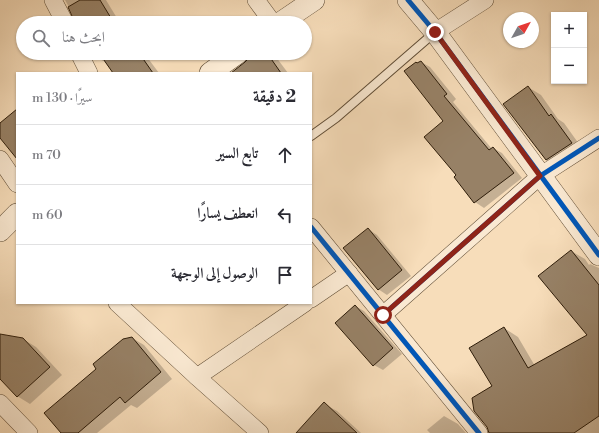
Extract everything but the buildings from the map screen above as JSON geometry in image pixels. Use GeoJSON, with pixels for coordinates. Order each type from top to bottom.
{"type":"FeatureCollection","features":[{"type":"Feature","properties":{"kind":"street"},"geometry":{"type":"LineString","coordinates":[[53,0],[61,16]]}},
{"type":"Feature","properties":{"kind":"street"},"geometry":{"type":"LineString","coordinates":[[256,0],[268,16]]}},
{"type":"Feature","properties":{"kind":"street"},"geometry":{"type":"LineString","coordinates":[[290,16],[314,0]]}},
{"type":"Feature","properties":{"kind":"street"},"geometry":{"type":"LineString","coordinates":[[408,0],[435,32],[599,255]]}},
{"type":"Feature","properties":{"kind":"street"},"geometry":{"type":"LineString","coordinates":[[435,32],[485,0]]}},
{"type":"Feature","properties":{"kind":"street"},"geometry":{"type":"LineString","coordinates":[[82,60],[88,72]]}},
{"type":"Feature","properties":{"kind":"street"},"geometry":{"type":"LineString","coordinates":[[211,72],[228,60]]}},
{"type":"Feature","properties":{"kind":"street"},"geometry":{"type":"LineString","coordinates":[[383,315],[540,176],[599,138]]}},
{"type":"Feature","properties":{"kind":"street"},"geometry":{"type":"LineString","coordinates":[[0,159],[16,183]]}},
{"type":"Feature","properties":{"kind":"street"},"geometry":{"type":"LineString","coordinates":[[0,231],[16,215]]}},
{"type":"Feature","properties":{"kind":"street"},"geometry":{"type":"LineString","coordinates":[[312,228],[479,433]]}},
{"type":"Feature","properties":{"kind":"street"},"geometry":{"type":"LineString","coordinates":[[312,298],[349,273]]}},
{"type":"Feature","properties":{"kind":"street"},"geometry":{"type":"LineString","coordinates":[[119,304],[197,377],[260,433]]}},
{"type":"Feature","properties":{"kind":"street"},"geometry":{"type":"LineString","coordinates":[[197,377],[304,304]]}},
{"type":"Feature","properties":{"kind":"street"},"geometry":{"type":"LineString","coordinates":[[0,403],[29,433]]}},
{"type":"Feature","properties":{"kind":"lane"},"geometry":{"type":"LineString","coordinates":[[312,135],[336,118],[435,32]]}},
{"type":"Feature","properties":{"kind":"cycle path"},"geometry":{"type":"LineString","coordinates":[[408,0],[435,32],[599,255]]}},
{"type":"Feature","properties":{"kind":"cycle path"},"geometry":{"type":"LineString","coordinates":[[383,315],[540,176],[599,138]]}},
{"type":"Feature","properties":{"kind":"cycle path"},"geometry":{"type":"LineString","coordinates":[[312,228],[479,433]]}},
{"type":"Feature","properties":{"kind":"route"},"geometry":{"type":"LineString","coordinates":[[383,315],[540,176],[435,32]]}}]}
